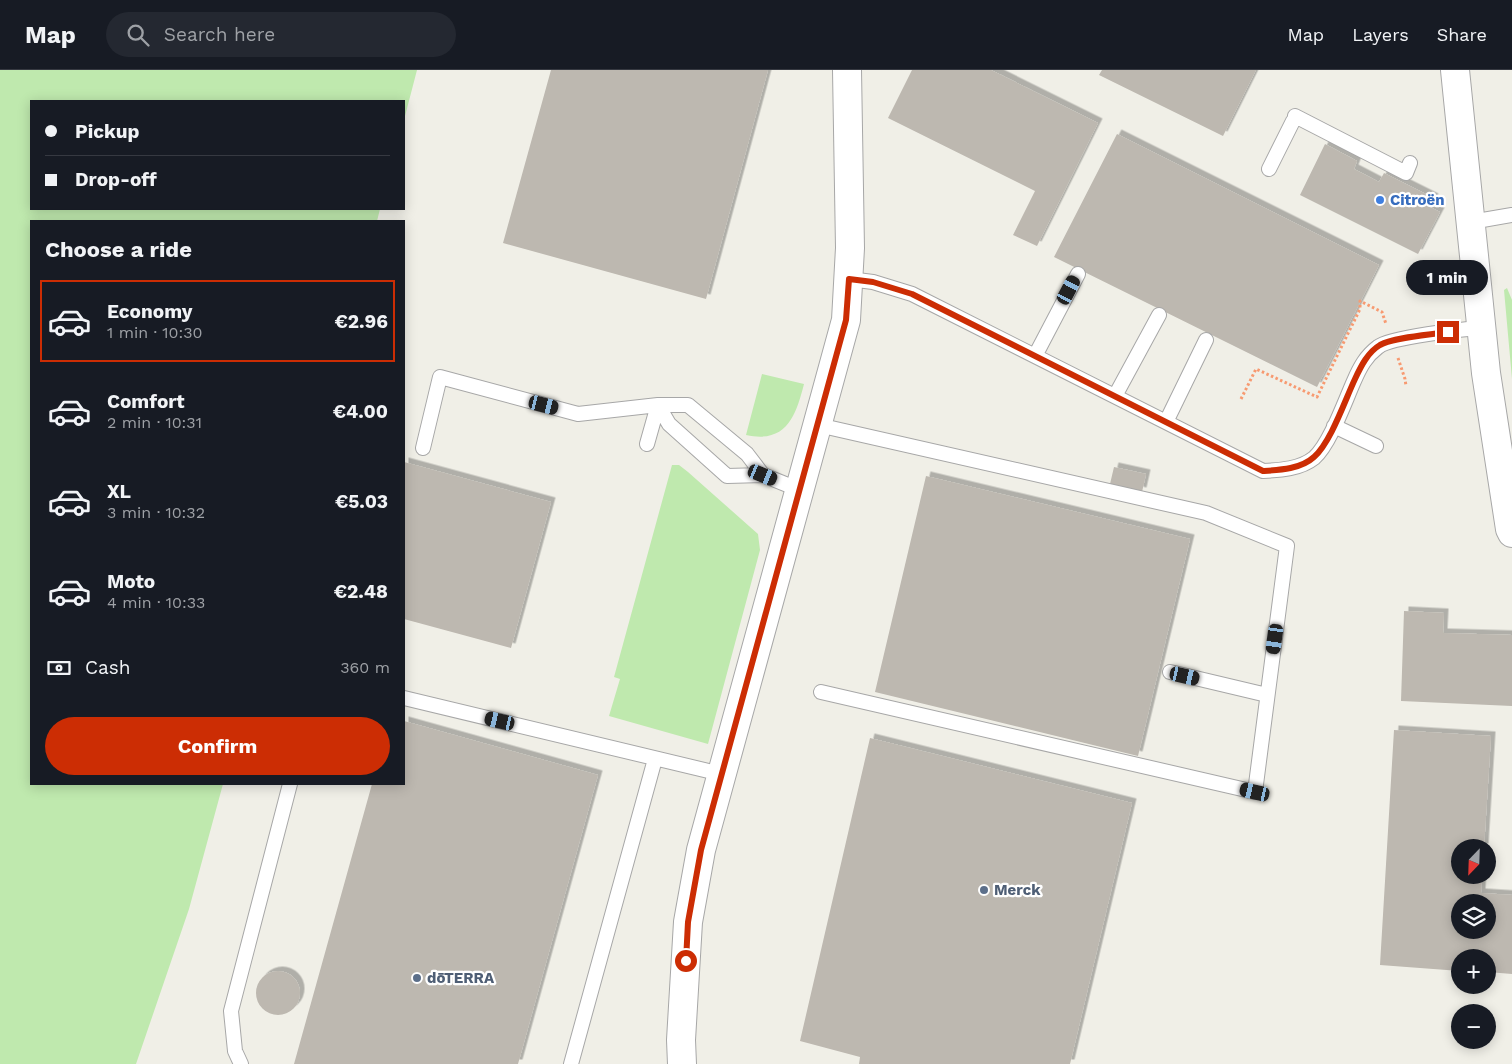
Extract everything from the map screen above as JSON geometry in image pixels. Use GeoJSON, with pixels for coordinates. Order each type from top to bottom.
{"type":"FeatureCollection","features":[{"type":"Feature","properties":{"kind":"street"},"geometry":{"type":"LineString","coordinates":[[682,1064],[681,1040],[688,922],[701,850],[846,320],[850,248],[847,70]]}},
{"type":"Feature","properties":{"kind":"street"},"geometry":{"type":"LineString","coordinates":[[1455,70],[1488,383],[1511,525]]}},
{"type":"Feature","properties":{"kind":"lane"},"geometry":{"type":"LineString","coordinates":[[1269,169],[1294,118],[1359,143],[1406,173],[1410,163]]}},
{"type":"Feature","properties":{"kind":"lane"},"geometry":{"type":"LineString","coordinates":[[1471,222],[1512,215]]}},
{"type":"Feature","properties":{"kind":"lane"},"geometry":{"type":"LineString","coordinates":[[1035,356],[1078,274]]}},
{"type":"Feature","properties":{"kind":"lane"},"geometry":{"type":"LineString","coordinates":[[849,279],[873,282],[912,294],[1263,471],[1283,470],[1299,466],[1314,457],[1327,440],[1363,362],[1379,345],[1391,341],[1482,328]]}},
{"type":"Feature","properties":{"kind":"lane"},"geometry":{"type":"LineString","coordinates":[[1115,396],[1159,315]]}},
{"type":"Feature","properties":{"kind":"lane"},"geometry":{"type":"LineString","coordinates":[[1166,422],[1206,340]]}},
{"type":"Feature","properties":{"kind":"lane"},"geometry":{"type":"LineString","coordinates":[[423,448],[440,377],[578,414],[658,405],[688,405],[747,454],[763,475]]}},
{"type":"Feature","properties":{"kind":"lane"},"geometry":{"type":"LineString","coordinates":[[647,444],[658,405]]}},
{"type":"Feature","properties":{"kind":"lane"},"geometry":{"type":"LineString","coordinates":[[658,405],[669,424],[727,476],[763,475],[800,490]]}},
{"type":"Feature","properties":{"kind":"lane"},"geometry":{"type":"LineString","coordinates":[[818,425],[1206,513],[1287,546],[1255,792],[821,692]]}},
{"type":"Feature","properties":{"kind":"lane"},"geometry":{"type":"LineString","coordinates":[[1334,426],[1376,446]]}},
{"type":"Feature","properties":{"kind":"lane"},"geometry":{"type":"LineString","coordinates":[[1170,672],[1268,695]]}},
{"type":"Feature","properties":{"kind":"lane"},"geometry":{"type":"LineString","coordinates":[[405,698],[721,774]]}},
{"type":"Feature","properties":{"kind":"lane"},"geometry":{"type":"LineString","coordinates":[[571,1064],[655,759]]}},
{"type":"Feature","properties":{"kind":"lane"},"geometry":{"type":"LineString","coordinates":[[240,1064],[235,1051],[231,1011],[290,785]]}},
{"type":"Feature","properties":{"kind":"path"},"geometry":{"type":"LineString","coordinates":[[1241,399],[1256,369],[1317,397],[1360,309],[1360,301]]}},
{"type":"Feature","properties":{"kind":"green space"},"geometry":{"type":"Polygon","coordinates":[[[0,70],[417,70],[405,116],[405,100],[30,100],[30,210],[380,210],[377,220],[30,220],[30,785],[223,785],[189,909],[136,1064],[0,1064],[0,70]]]}},
{"type":"Feature","properties":{"kind":"green space"},"geometry":{"type":"Polygon","coordinates":[[[1507,288],[1512,300],[1512,379],[1504,290],[1507,288]]]}},
{"type":"Feature","properties":{"kind":"green space"},"geometry":{"type":"Polygon","coordinates":[[[762,374],[804,384],[793,416],[780,431],[760,437],[746,435],[762,374]]]}},
{"type":"Feature","properties":{"kind":"green space"},"geometry":{"type":"Polygon","coordinates":[[[672,465],[679,465],[688,472],[758,534],[760,550],[708,744],[609,716],[620,679],[614,677],[672,465]]]}},
{"type":"Feature","properties":{"kind":"building"},"geometry":{"type":"Polygon","coordinates":[[[551,70],[768,70],[706,299],[503,243],[551,70]]]}},
{"type":"Feature","properties":{"kind":"building"},"geometry":{"type":"Polygon","coordinates":[[[912,70],[991,70],[1098,123],[1037,246],[1013,235],[1035,191],[888,118],[912,70]]]}},
{"type":"Feature","properties":{"kind":"building"},"geometry":{"type":"Polygon","coordinates":[[[1102,70],[1256,70],[1223,136],[1099,75],[1102,70]]]}},
{"type":"Feature","properties":{"kind":"building"},"geometry":{"type":"Polygon","coordinates":[[[1117,134],[1379,265],[1317,387],[1054,257],[1117,134]]]}},
{"type":"Feature","properties":{"kind":"building"},"geometry":{"type":"Polygon","coordinates":[[[1325,144],[1357,161],[1354,169],[1379,182],[1384,173],[1434,198],[1430,207],[1440,212],[1418,254],[1300,195],[1325,144]]]}},
{"type":"Feature","properties":{"kind":"building"},"geometry":{"type":"Polygon","coordinates":[[[405,462],[551,502],[511,648],[405,619],[405,462]]]}},
{"type":"Feature","properties":{"kind":"building"},"geometry":{"type":"Polygon","coordinates":[[[1114,467],[1146,474],[1142,492],[1110,484],[1114,467]]]}},
{"type":"Feature","properties":{"kind":"building"},"geometry":{"type":"Polygon","coordinates":[[[926,476],[1190,539],[1138,756],[875,692],[926,476]]]}},
{"type":"Feature","properties":{"kind":"building"},"geometry":{"type":"Polygon","coordinates":[[[1404,611],[1444,613],[1443,633],[1512,635],[1512,706],[1401,701],[1404,611]]]}},
{"type":"Feature","properties":{"kind":"building"},"geometry":{"type":"Polygon","coordinates":[[[405,721],[598,775],[518,1064],[294,1064],[372,785],[405,785],[405,721]]]}},
{"type":"Feature","properties":{"kind":"building"},"geometry":{"type":"Polygon","coordinates":[[[1394,730],[1491,736],[1485,839],[1451,839],[1451,884],[1482,884],[1481,893],[1512,895],[1512,974],[1496,973],[1496,949],[1451,949],[1451,970],[1380,965],[1394,730]]]}},
{"type":"Feature","properties":{"kind":"building"},"geometry":{"type":"Polygon","coordinates":[[[870,738],[1132,803],[1070,1064],[859,1064],[860,1057],[800,1041],[870,738]]]}},
{"type":"Feature","properties":{"kind":"building"},"geometry":{"type":"Polygon","coordinates":[[[278,971],[290,975],[296,981],[300,993],[296,1005],[290,1011],[278,1015],[266,1011],[260,1005],[256,993],[260,981],[266,975],[278,971]]]}},
{"type":"Feature","properties":{"kind":"place","name":"Citroën"},"geometry":{"type":"Point","coordinates":[1380,200]}},
{"type":"Feature","properties":{"kind":"place","name":"Merck"},"geometry":{"type":"Point","coordinates":[984,890]}},
{"type":"Feature","properties":{"kind":"place","name":"dōTERRA"},"geometry":{"type":"Point","coordinates":[417,978]}},
{"type":"Feature","properties":{"kind":"route"},"geometry":{"type":"LineString","coordinates":[[686,961],[688,922],[701,850],[846,320],[849,279],[873,282],[912,294],[1263,471],[1283,470],[1299,466],[1314,457],[1327,440],[1363,362],[1379,345],[1391,341],[1448,332]]}}]}
